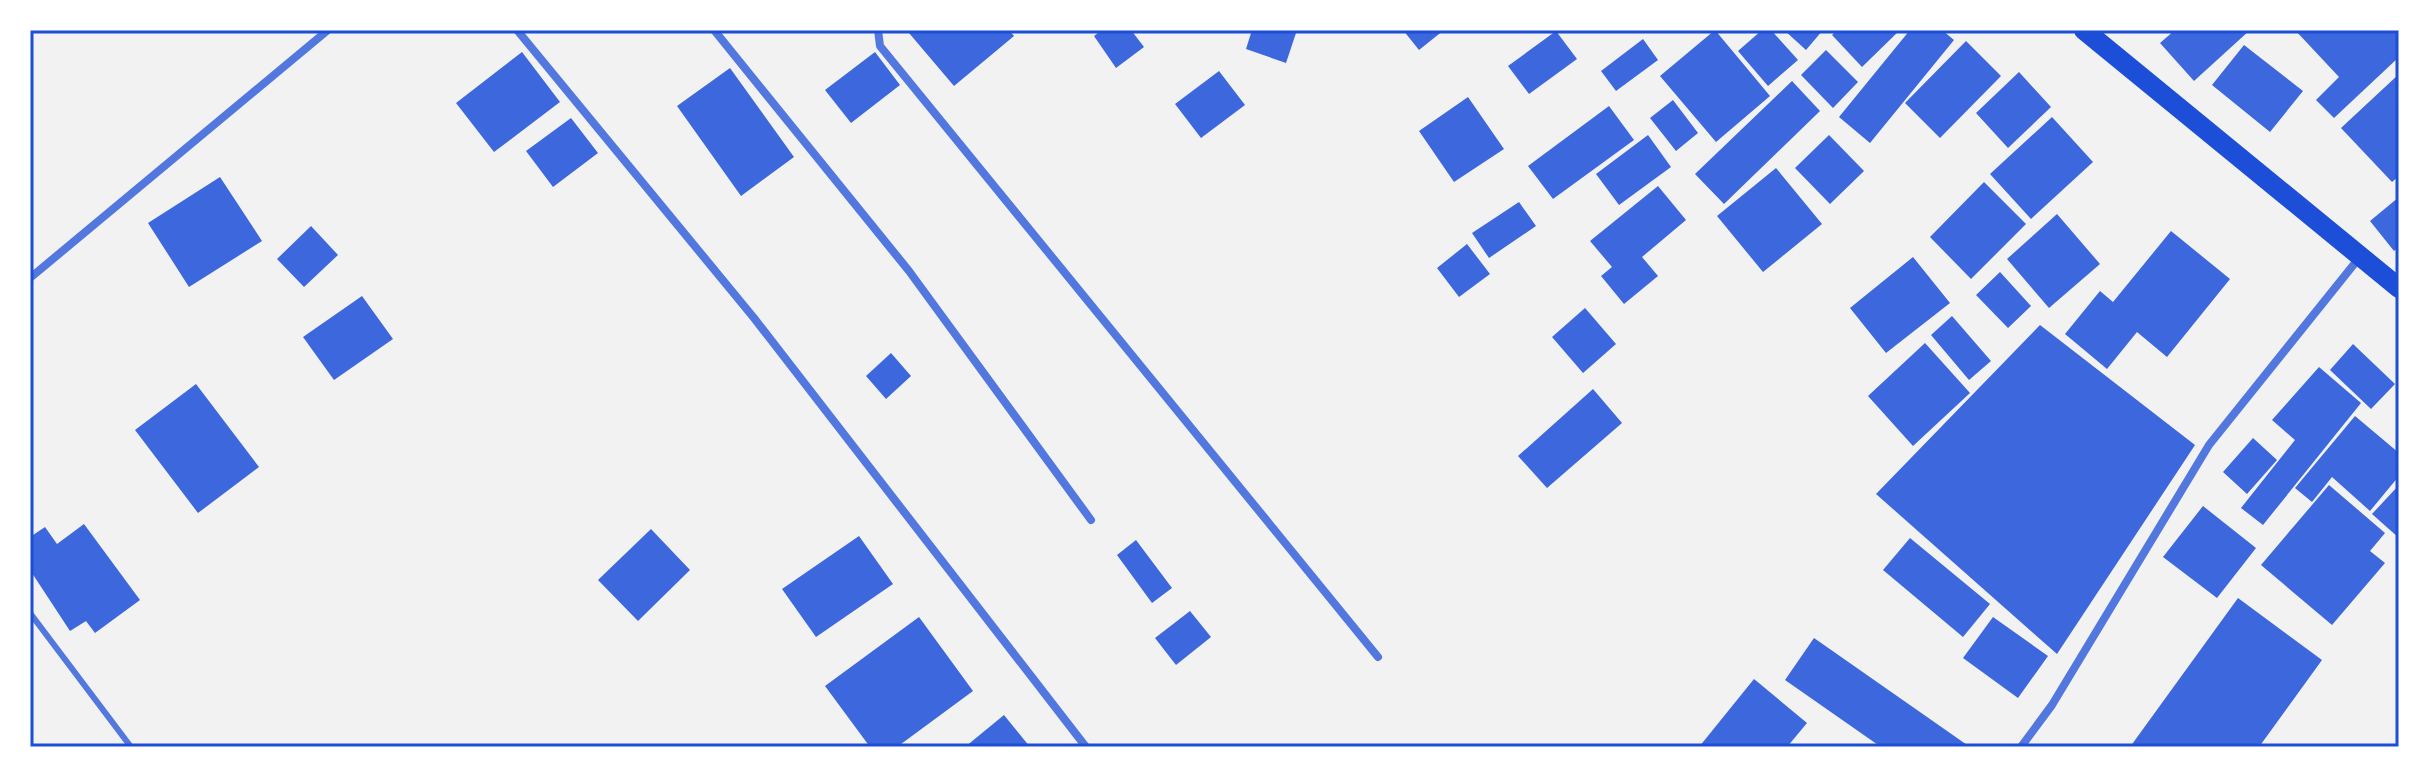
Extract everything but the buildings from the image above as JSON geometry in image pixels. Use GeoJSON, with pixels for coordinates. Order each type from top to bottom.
{"type":"FeatureCollection","features":[{"type":"Feature","properties":{"kind":"main road"},"geometry":{"type":"LineString","coordinates":[[2084,30],[2399,288]]}},
{"type":"Feature","properties":{"kind":"street"},"geometry":{"type":"LineString","coordinates":[[30,278],[328,30]]}},
{"type":"Feature","properties":{"kind":"street"},"geometry":{"type":"LineString","coordinates":[[517,30],[754,318],[1086,747]]}},
{"type":"Feature","properties":{"kind":"street"},"geometry":{"type":"LineString","coordinates":[[714,30],[909,271],[1091,520]]}},
{"type":"Feature","properties":{"kind":"street"},"geometry":{"type":"LineString","coordinates":[[878,30],[880,46],[1378,657]]}},
{"type":"Feature","properties":{"kind":"street"},"geometry":{"type":"LineString","coordinates":[[2021,747],[2052,705],[2209,445],[2359,257]]}},
{"type":"Feature","properties":{"kind":"lane"},"geometry":{"type":"LineString","coordinates":[[30,613],[131,747]]}}]}
